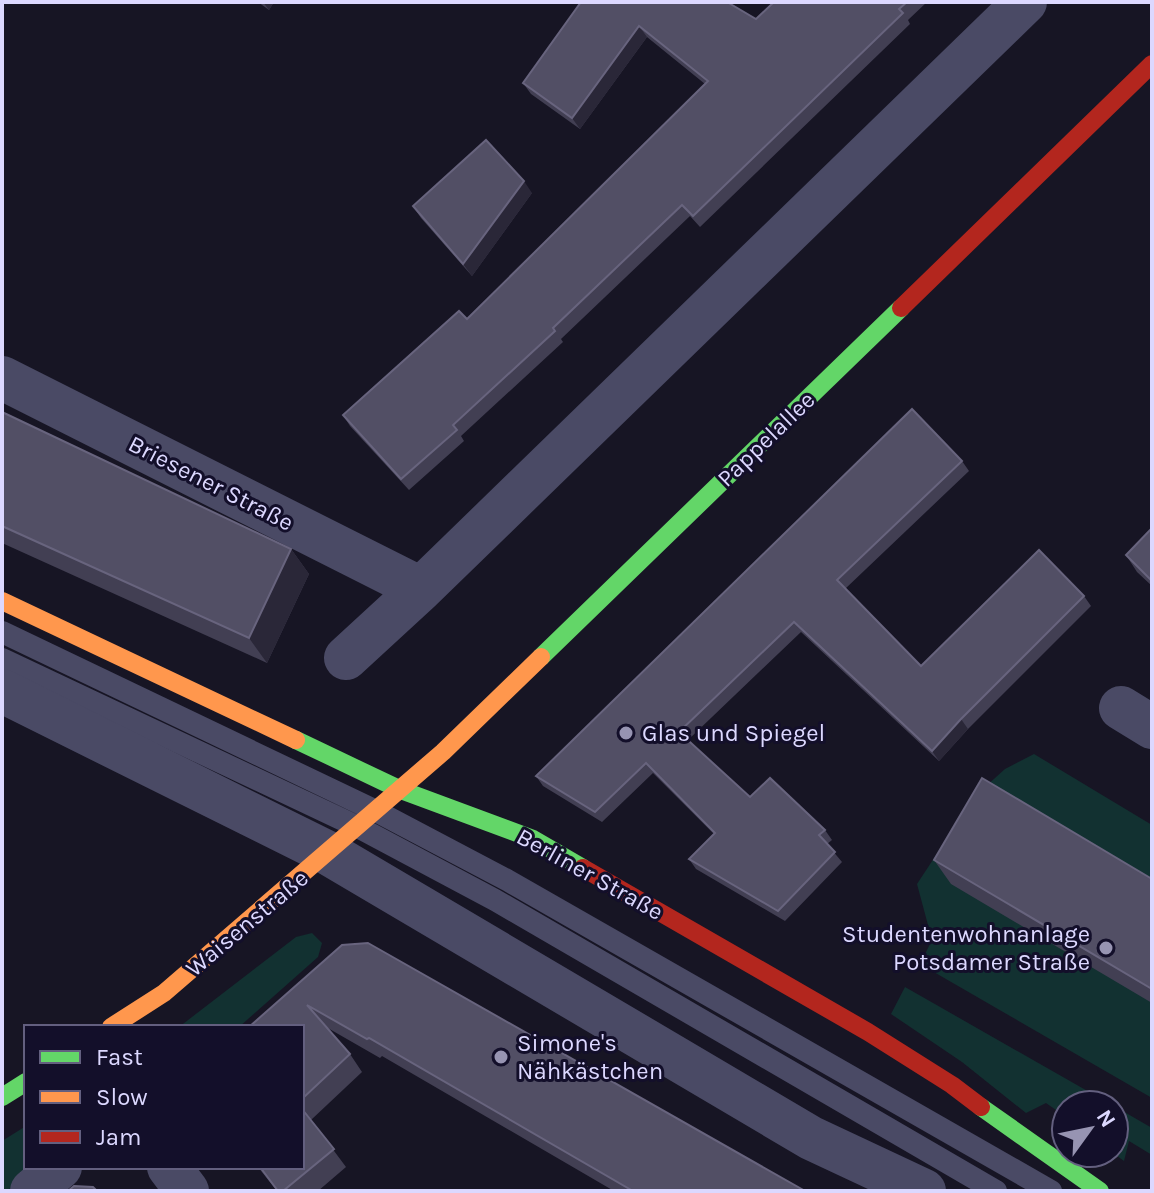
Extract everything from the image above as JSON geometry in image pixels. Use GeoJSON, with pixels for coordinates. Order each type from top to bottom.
{"type":"FeatureCollection","features":[{"type":"Feature","properties":{"kind":"main road","name":"Pappelallee"},"geometry":{"type":"LineString","coordinates":[[376,811],[466,730],[1152,64]]}},
{"type":"Feature","properties":{"kind":"main road","name":"Berliner Straße"},"geometry":{"type":"LineString","coordinates":[[2,601],[401,790],[533,839],[796,989],[952,1085],[1100,1191]]}},
{"type":"Feature","properties":{"kind":"main road","name":"Waisenstraße"},"geometry":{"type":"LineString","coordinates":[[114,1025],[164,993],[376,811]]}},
{"type":"Feature","properties":{"kind":"main road"},"geometry":{"type":"LineString","coordinates":[[2,1097],[24,1083]]}},
{"type":"Feature","properties":{"kind":"street"},"geometry":{"type":"LineString","coordinates":[[346,658],[421,589],[1025,2]]}},
{"type":"Feature","properties":{"kind":"street","name":"Briesener Straße"},"geometry":{"type":"LineString","coordinates":[[2,378],[421,589]]}},
{"type":"Feature","properties":{"kind":"street"},"geometry":{"type":"LineString","coordinates":[[2,691],[343,840],[811,1138],[924,1191]]}},
{"type":"Feature","properties":{"kind":"street"},"geometry":{"type":"LineString","coordinates":[[32,1191],[58,1169]]}},
{"type":"Feature","properties":{"kind":"street"},"geometry":{"type":"LineString","coordinates":[[170,1169],[187,1191]]}},
{"type":"Feature","properties":{"kind":"lane"},"geometry":{"type":"LineString","coordinates":[[2,632],[376,811],[507,880],[1051,1191]]}},
{"type":"Feature","properties":{"kind":"lane"},"geometry":{"type":"LineString","coordinates":[[2,659],[343,840],[521,915],[996,1191]]}},
{"type":"Feature","properties":{"kind":"green space"},"geometry":{"type":"Polygon","coordinates":[[[1034,754],[1152,825],[1152,1098],[920,964],[932,940],[917,884],[975,796],[1005,769],[1034,754]]]}},
{"type":"Feature","properties":{"kind":"green space"},"geometry":{"type":"Polygon","coordinates":[[[312,933],[322,943],[318,957],[241,1025],[182,1025],[296,937],[312,933]]]}},
{"type":"Feature","properties":{"kind":"green space"},"geometry":{"type":"Polygon","coordinates":[[[905,987],[1084,1089],[1050,1089],[1050,1106],[1046,1103],[1026,1113],[962,1062],[891,1014],[905,987]]]}},
{"type":"Feature","properties":{"kind":"green space"},"geometry":{"type":"Polygon","coordinates":[[[1130,1115],[1152,1128],[1152,1155],[1130,1142],[1130,1115]]]}},
{"type":"Feature","properties":{"kind":"green space"},"geometry":{"type":"Polygon","coordinates":[[[24,1127],[24,1169],[32,1169],[7,1191],[2,1191],[2,1141],[24,1127]]]}},
{"type":"Feature","properties":{"kind":"building"},"geometry":{"type":"Polygon","coordinates":[[[581,2],[727,2],[756,19],[774,2],[907,2],[899,9],[903,13],[693,216],[682,205],[553,328],[555,331],[453,425],[457,430],[401,479],[343,415],[459,311],[467,319],[708,81],[639,26],[572,118],[523,83],[581,2]]]}},
{"type":"Feature","properties":{"kind":"building"},"geometry":{"type":"Polygon","coordinates":[[[486,140],[524,181],[463,264],[413,206],[486,140]]]}},
{"type":"Feature","properties":{"kind":"building"},"geometry":{"type":"Polygon","coordinates":[[[912,409],[962,461],[837,580],[921,666],[1039,550],[1084,596],[932,751],[794,622],[679,732],[750,797],[770,778],[825,830],[819,835],[835,852],[778,911],[689,859],[715,833],[646,763],[595,812],[536,776],[912,409]]]}},
{"type":"Feature","properties":{"kind":"building"},"geometry":{"type":"Polygon","coordinates":[[[2,412],[291,549],[249,638],[2,526],[2,412]]]}},
{"type":"Feature","properties":{"kind":"building"},"geometry":{"type":"Polygon","coordinates":[[[1152,528],[1152,581],[1126,555],[1152,528]]]}},
{"type":"Feature","properties":{"kind":"building","name":"Studentenwohnanlage Potsdamer Straße"},"geometry":{"type":"Polygon","coordinates":[[[982,778],[1152,879],[1152,989],[934,860],[982,778]]]}},
{"type":"Feature","properties":{"kind":"building"},"geometry":{"type":"Polygon","coordinates":[[[368,943],[805,1191],[633,1191],[307,1005],[350,1054],[304,1097],[304,1025],[251,1025],[342,945],[368,943]]]}},
{"type":"Feature","properties":{"kind":"building"},"geometry":{"type":"Polygon","coordinates":[[[304,1112],[334,1149],[283,1191],[278,1191],[262,1169],[304,1169],[304,1112]]]}},
{"type":"Feature","properties":{"kind":"building"},"geometry":{"type":"Polygon","coordinates":[[[74,1186],[93,1187],[97,1191],[68,1191],[74,1186]]]}},
{"type":"Feature","properties":{"kind":"traffic: fast"},"geometry":{"type":"LineString","coordinates":[[541,657],[901,308]]}},
{"type":"Feature","properties":{"kind":"traffic: fast"},"geometry":{"type":"LineString","coordinates":[[296,740],[401,790],[533,839],[583,868]]}},
{"type":"Feature","properties":{"kind":"traffic: fast"},"geometry":{"type":"LineString","coordinates":[[2,1097],[24,1083]]}},
{"type":"Feature","properties":{"kind":"traffic: fast"},"geometry":{"type":"LineString","coordinates":[[981,1107],[1100,1191]]}},
{"type":"Feature","properties":{"kind":"traffic: slow"},"geometry":{"type":"LineString","coordinates":[[2,601],[296,740]]}},
{"type":"Feature","properties":{"kind":"traffic: slow"},"geometry":{"type":"LineString","coordinates":[[114,1025],[164,993],[443,752],[541,657]]}},
{"type":"Feature","properties":{"kind":"traffic: jam"},"geometry":{"type":"LineString","coordinates":[[901,308],[1152,64]]}},
{"type":"Feature","properties":{"kind":"traffic: jam"},"geometry":{"type":"LineString","coordinates":[[583,868],[868,1032],[981,1107]]}},
{"type":"Feature","properties":{"kind":"place","name":"Glas und Spiegel"},"geometry":{"type":"Point","coordinates":[626,733]}},
{"type":"Feature","properties":{"kind":"place","name":"Studentenwohnanlage Potsdamer Straße"},"geometry":{"type":"Point","coordinates":[1106,948]}},
{"type":"Feature","properties":{"kind":"place","name":"Simone's Nähkästchen"},"geometry":{"type":"Point","coordinates":[501,1057]}}]}
